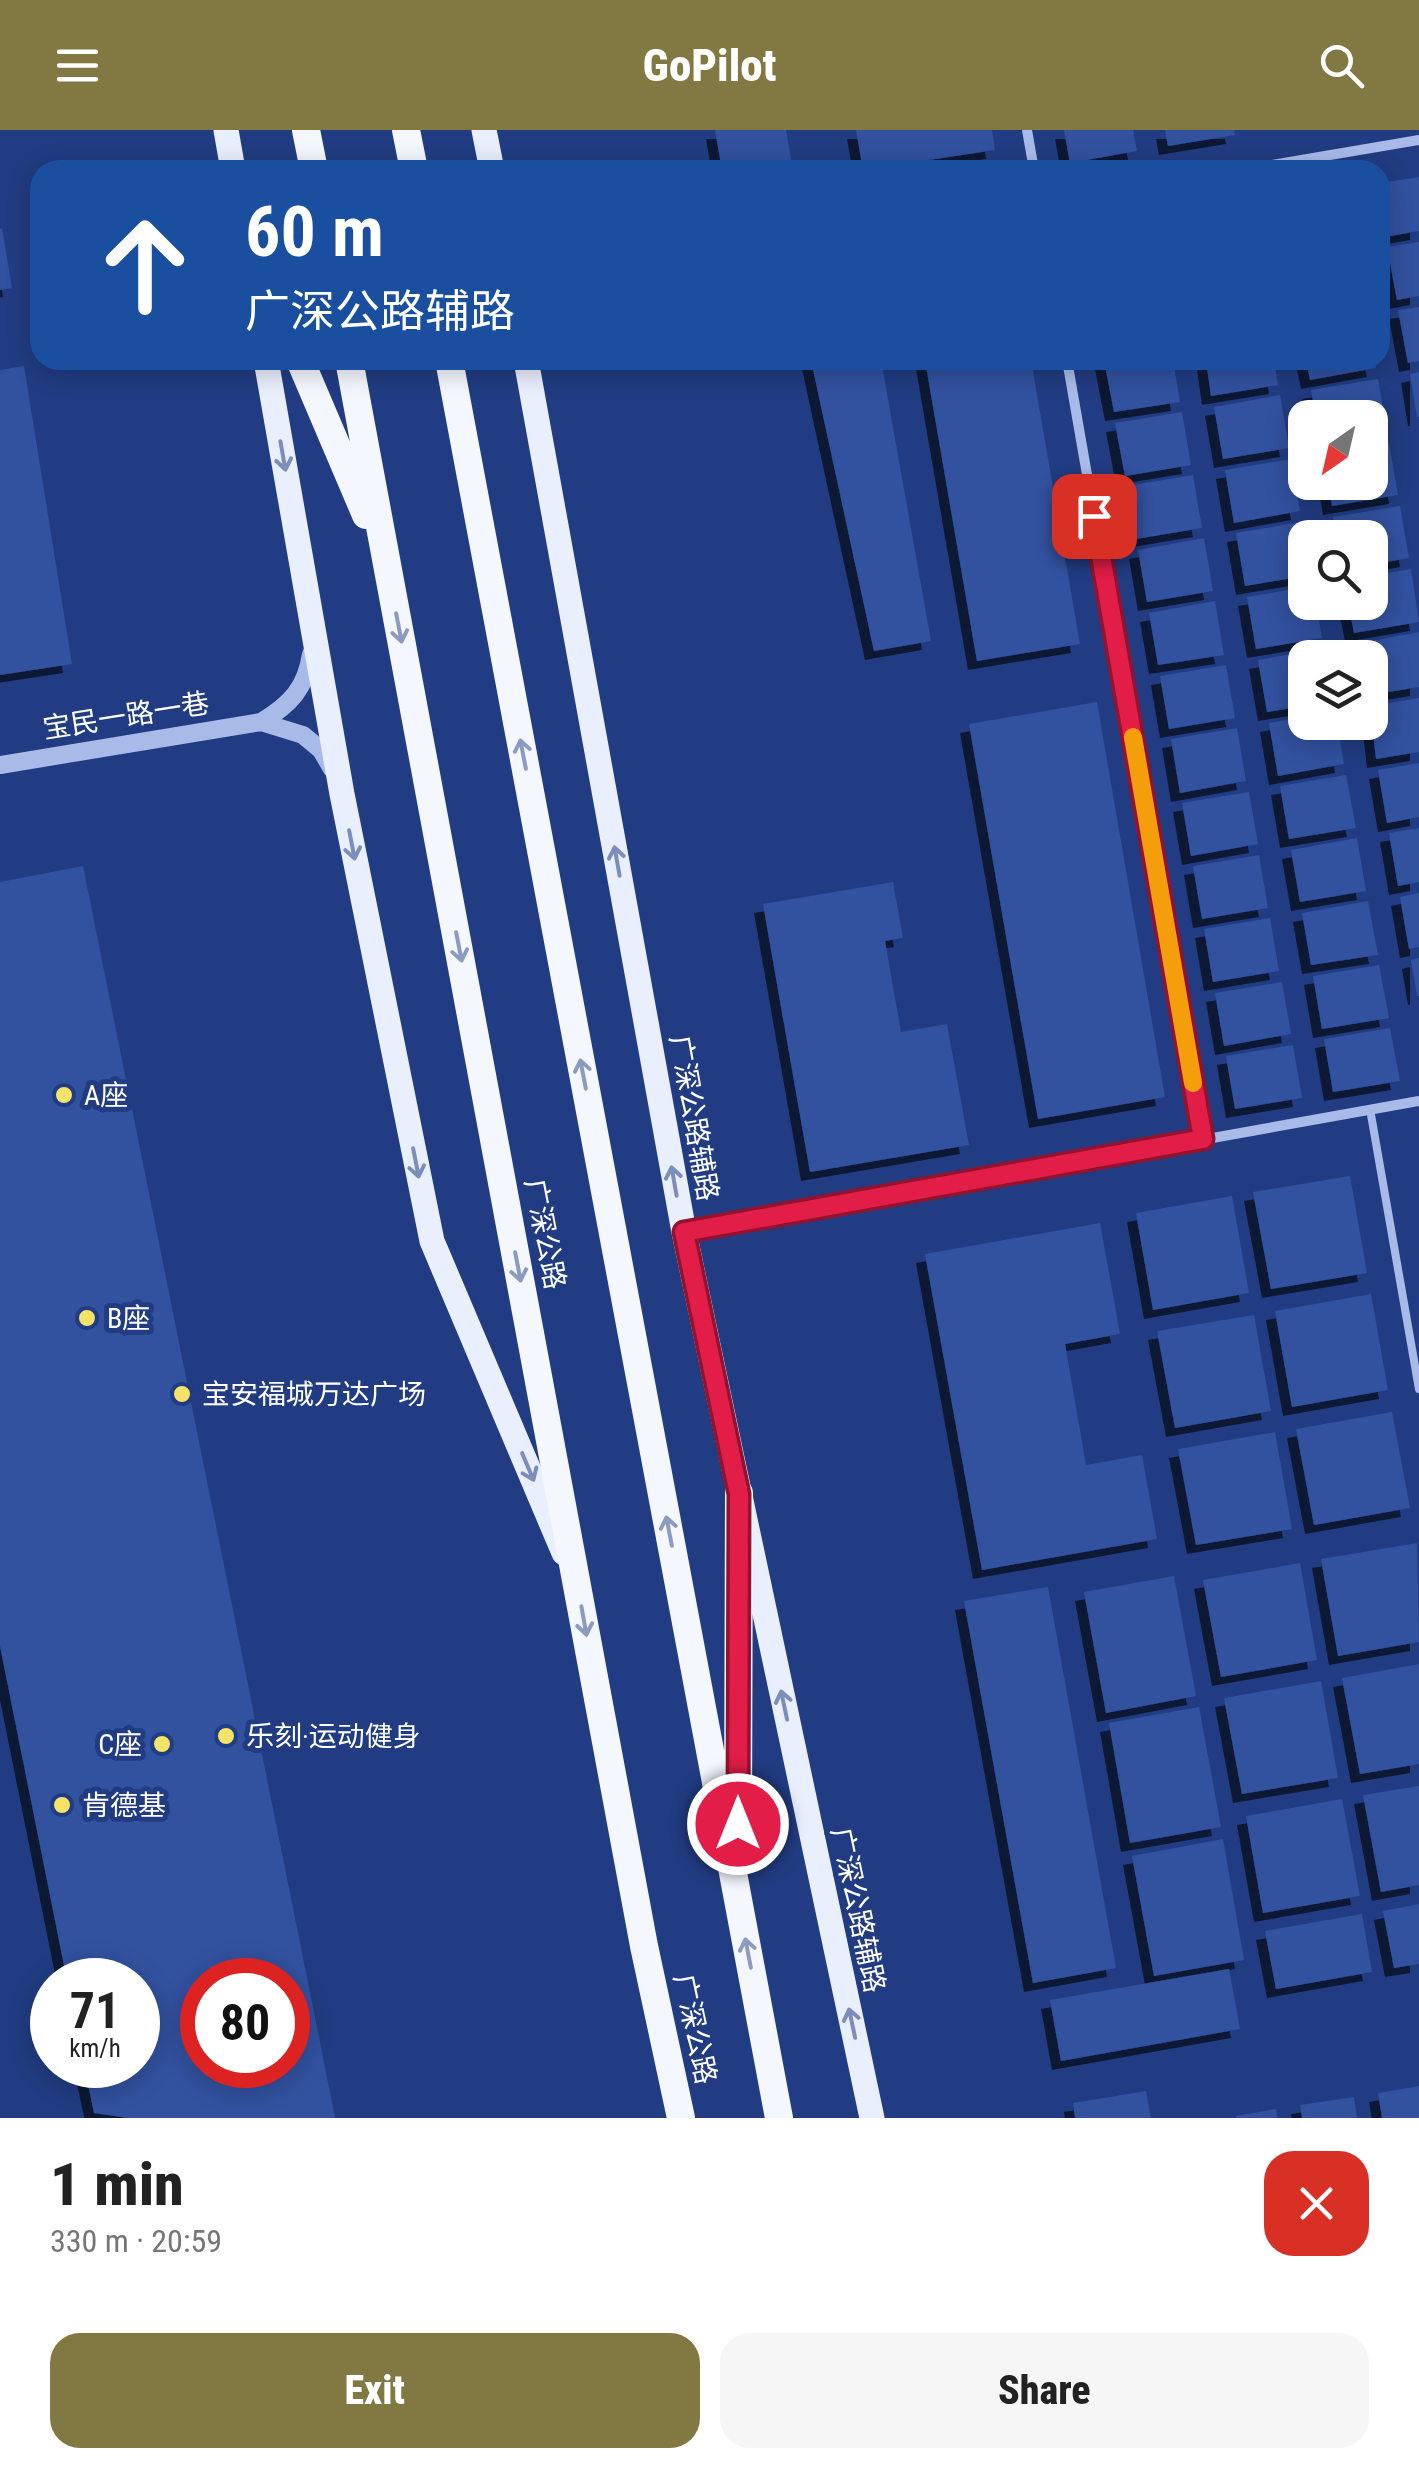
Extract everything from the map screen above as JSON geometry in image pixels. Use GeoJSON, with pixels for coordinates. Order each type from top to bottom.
{"type":"FeatureCollection","features":[{"type":"Feature","properties":{"kind":"highway"},"geometry":{"type":"LineString","coordinates":[[306,130],[312,160]]}},
{"type":"Feature","properties":{"kind":"highway"},"geometry":{"type":"LineString","coordinates":[[406,130],[412,160]]}},
{"type":"Feature","properties":{"kind":"highway"},"geometry":{"type":"LineString","coordinates":[[304,370],[388,566]]}},
{"type":"Feature","properties":{"kind":"highway","name":"广深公路"},"geometry":{"type":"LineString","coordinates":[[351,370],[644,1946],[681,2118]]}},
{"type":"Feature","properties":{"kind":"highway"},"geometry":{"type":"LineString","coordinates":[[451,370],[778,2118]]}},
{"type":"Feature","properties":{"kind":"highway"},"geometry":{"type":"LineString","coordinates":[[737,1897],[739,1494]]}},
{"type":"Feature","properties":{"kind":"main road"},"geometry":{"type":"LineString","coordinates":[[226,130],[230,160]]}},
{"type":"Feature","properties":{"kind":"main road"},"geometry":{"type":"LineString","coordinates":[[484,130],[490,160]]}},
{"type":"Feature","properties":{"kind":"main road"},"geometry":{"type":"LineString","coordinates":[[268,370],[342,794],[432,1241],[577,1583]]}},
{"type":"Feature","properties":{"kind":"main road","name":"广深公路辅路"},"geometry":{"type":"LineString","coordinates":[[528,370],[684,1232],[872,2118]]}},
{"type":"Feature","properties":{"kind":"street"},"geometry":{"type":"LineString","coordinates":[[1027,130],[1032,160]]}},
{"type":"Feature","properties":{"kind":"street"},"geometry":{"type":"LineString","coordinates":[[1301,160],[1419,140]]}},
{"type":"Feature","properties":{"kind":"street"},"geometry":{"type":"LineString","coordinates":[[1069,370],[1203,1139]]}},
{"type":"Feature","properties":{"kind":"street"},"geometry":{"type":"LineString","coordinates":[[261,722],[298,694],[308,675],[313,631]]}},
{"type":"Feature","properties":{"kind":"street"},"geometry":{"type":"LineString","coordinates":[[261,722],[303,735],[321,750],[342,794]]}},
{"type":"Feature","properties":{"kind":"street","name":"宝民一路一巷"},"geometry":{"type":"LineString","coordinates":[[0,765],[261,722]]}},
{"type":"Feature","properties":{"kind":"street"},"geometry":{"type":"LineString","coordinates":[[684,1232],[1419,1101]]}},
{"type":"Feature","properties":{"kind":"lane"},"geometry":{"type":"LineString","coordinates":[[1370,1110],[1419,1389]]}},
{"type":"Feature","properties":{"kind":"building"},"geometry":{"type":"Polygon","coordinates":[[[715,130],[786,130],[791,160],[720,160],[715,130]]]}},
{"type":"Feature","properties":{"kind":"building"},"geometry":{"type":"Polygon","coordinates":[[[856,130],[992,130],[995,150],[929,160],[861,160],[856,130]]]}},
{"type":"Feature","properties":{"kind":"building"},"geometry":{"type":"Polygon","coordinates":[[[1064,130],[1133,130],[1137,151],[1069,160],[1064,130]]]}},
{"type":"Feature","properties":{"kind":"building"},"geometry":{"type":"Polygon","coordinates":[[[1165,130],[1234,130],[1235,135],[1168,146],[1165,130]]]}},
{"type":"Feature","properties":{"kind":"building"},"geometry":{"type":"Polygon","coordinates":[[[1419,177],[1419,231],[1390,236],[1390,181],[1419,177]]]}},
{"type":"Feature","properties":{"kind":"building"},"geometry":{"type":"Polygon","coordinates":[[[0,229],[12,288],[0,290],[0,229]]]}},
{"type":"Feature","properties":{"kind":"building"},"geometry":{"type":"Polygon","coordinates":[[[1419,242],[1419,296],[1397,300],[1390,247],[1419,242]]]}},
{"type":"Feature","properties":{"kind":"building"},"geometry":{"type":"Polygon","coordinates":[[[1419,307],[1419,361],[1408,363],[1398,310],[1419,307]]]}},
{"type":"Feature","properties":{"kind":"building"},"geometry":{"type":"Polygon","coordinates":[[[24,366],[72,664],[0,675],[0,370],[24,366]]]}},
{"type":"Feature","properties":{"kind":"building"},"geometry":{"type":"Polygon","coordinates":[[[813,370],[883,370],[931,641],[874,651],[813,370]]]}},
{"type":"Feature","properties":{"kind":"building"},"geometry":{"type":"Polygon","coordinates":[[[927,370],[1033,370],[1080,644],[977,661],[927,370]]]}},
{"type":"Feature","properties":{"kind":"building"},"geometry":{"type":"Polygon","coordinates":[[[1106,370],[1175,370],[1180,402],[1114,412],[1106,370]]]}},
{"type":"Feature","properties":{"kind":"building"},"geometry":{"type":"Polygon","coordinates":[[[1207,370],[1276,370],[1278,385],[1211,396],[1207,370]]]}},
{"type":"Feature","properties":{"kind":"building"},"geometry":{"type":"Polygon","coordinates":[[[1308,370],[1365,370],[1310,380],[1308,370]]]}},
{"type":"Feature","properties":{"kind":"building"},"geometry":{"type":"Polygon","coordinates":[[[1419,372],[1419,417],[1417,417],[1410,374],[1419,372]]]}},
{"type":"Feature","properties":{"kind":"building"},"geometry":{"type":"Polygon","coordinates":[[[1378,379],[1382,400],[1313,400],[1311,390],[1378,379]]]}},
{"type":"Feature","properties":{"kind":"building"},"geometry":{"type":"Polygon","coordinates":[[[1280,395],[1288,448],[1223,459],[1214,407],[1280,395]]]}},
{"type":"Feature","properties":{"kind":"building"},"geometry":{"type":"Polygon","coordinates":[[[1182,412],[1191,465],[1125,476],[1115,423],[1182,412]]]}},
{"type":"Feature","properties":{"kind":"building"},"geometry":{"type":"Polygon","coordinates":[[[1388,443],[1398,495],[1388,497],[1388,443]]]}},
{"type":"Feature","properties":{"kind":"building"},"geometry":{"type":"Polygon","coordinates":[[[1288,460],[1288,500],[1298,500],[1300,511],[1234,523],[1225,470],[1288,460]]]}},
{"type":"Feature","properties":{"kind":"building"},"geometry":{"type":"Polygon","coordinates":[[[1193,475],[1202,528],[1136,539],[1127,486],[1193,475]]]}},
{"type":"Feature","properties":{"kind":"building"},"geometry":{"type":"Polygon","coordinates":[[[1331,500],[1368,500],[1332,506],[1331,500]]]}},
{"type":"Feature","properties":{"kind":"building"},"geometry":{"type":"Polygon","coordinates":[[[1400,506],[1409,558],[1388,562],[1388,520],[1333,517],[1400,506]]]}},
{"type":"Feature","properties":{"kind":"building"},"geometry":{"type":"Polygon","coordinates":[[[1288,524],[1288,579],[1245,586],[1236,533],[1288,524]]]}},
{"type":"Feature","properties":{"kind":"building"},"geometry":{"type":"Polygon","coordinates":[[[1204,538],[1213,591],[1147,602],[1138,550],[1204,538]]]}},
{"type":"Feature","properties":{"kind":"building"},"geometry":{"type":"Polygon","coordinates":[[[1411,569],[1419,622],[1354,633],[1351,620],[1388,620],[1388,573],[1411,569]]]}},
{"type":"Feature","properties":{"kind":"building"},"geometry":{"type":"Polygon","coordinates":[[[1288,590],[1288,620],[1319,620],[1322,638],[1288,640],[1288,644],[1256,649],[1247,597],[1288,590]]]}},
{"type":"Feature","properties":{"kind":"building"},"geometry":{"type":"Polygon","coordinates":[[[1215,601],[1224,655],[1158,665],[1149,613],[1215,601]]]}},
{"type":"Feature","properties":{"kind":"building"},"geometry":{"type":"Polygon","coordinates":[[[1419,632],[1419,687],[1388,692],[1388,640],[1377,640],[1419,632]]]}},
{"type":"Feature","properties":{"kind":"building"},"geometry":{"type":"Polygon","coordinates":[[[1288,655],[1288,709],[1267,712],[1258,660],[1288,655]]]}},
{"type":"Feature","properties":{"kind":"building"},"geometry":{"type":"Polygon","coordinates":[[[1226,665],[1235,718],[1169,729],[1160,676],[1226,665]]]}},
{"type":"Feature","properties":{"kind":"building"},"geometry":{"type":"Polygon","coordinates":[[[1419,698],[1419,752],[1376,759],[1374,740],[1388,740],[1388,703],[1419,698]]]}},
{"type":"Feature","properties":{"kind":"building"},"geometry":{"type":"Polygon","coordinates":[[[1097,702],[1165,1097],[1038,1119],[969,724],[1097,702]]]}},
{"type":"Feature","properties":{"kind":"building"},"geometry":{"type":"Polygon","coordinates":[[[1288,720],[1288,740],[1340,740],[1344,764],[1278,776],[1269,723],[1288,720]]]}},
{"type":"Feature","properties":{"kind":"building"},"geometry":{"type":"Polygon","coordinates":[[[1237,728],[1246,781],[1180,793],[1171,739],[1237,728]]]}},
{"type":"Feature","properties":{"kind":"building"},"geometry":{"type":"Polygon","coordinates":[[[1419,763],[1419,817],[1387,823],[1378,770],[1419,763]]]}},
{"type":"Feature","properties":{"kind":"building"},"geometry":{"type":"Polygon","coordinates":[[[1346,775],[1356,828],[1289,839],[1280,786],[1346,775]]]}},
{"type":"Feature","properties":{"kind":"building"},"geometry":{"type":"Polygon","coordinates":[[[1249,792],[1258,844],[1191,856],[1182,803],[1249,792]]]}},
{"type":"Feature","properties":{"kind":"building"},"geometry":{"type":"Polygon","coordinates":[[[1419,828],[1419,882],[1398,886],[1389,833],[1419,828]]]}},
{"type":"Feature","properties":{"kind":"building"},"geometry":{"type":"Polygon","coordinates":[[[1357,838],[1366,891],[1300,902],[1291,850],[1357,838]]]}},
{"type":"Feature","properties":{"kind":"building"},"geometry":{"type":"Polygon","coordinates":[[[1259,855],[1268,908],[1202,919],[1193,866],[1259,855]]]}},
{"type":"Feature","properties":{"kind":"building"},"geometry":{"type":"Polygon","coordinates":[[[83,866],[303,1958],[180,1958],[180,2088],[310,2088],[310,1994],[335,2118],[128,2118],[94,2113],[89,2088],[160,2088],[160,1958],[63,1958],[0,1646],[0,882],[83,866]]]}},
{"type":"Feature","properties":{"kind":"building"},"geometry":{"type":"Polygon","coordinates":[[[893,882],[903,938],[885,941],[901,1032],[947,1024],[969,1145],[810,1172],[763,904],[893,882]]]}},
{"type":"Feature","properties":{"kind":"building"},"geometry":{"type":"Polygon","coordinates":[[[1419,893],[1419,947],[1409,949],[1400,897],[1419,893]]]}},
{"type":"Feature","properties":{"kind":"building"},"geometry":{"type":"Polygon","coordinates":[[[1368,901],[1378,955],[1311,965],[1302,913],[1368,901]]]}},
{"type":"Feature","properties":{"kind":"building"},"geometry":{"type":"Polygon","coordinates":[[[1270,918],[1279,971],[1213,982],[1204,929],[1270,918]]]}},
{"type":"Feature","properties":{"kind":"building"},"geometry":{"type":"Polygon","coordinates":[[[1419,958],[1419,996],[1417,996],[1411,960],[1419,958]]]}},
{"type":"Feature","properties":{"kind":"building"},"geometry":{"type":"Polygon","coordinates":[[[1379,965],[1389,1018],[1322,1029],[1313,976],[1379,965]]]}},
{"type":"Feature","properties":{"kind":"building"},"geometry":{"type":"Polygon","coordinates":[[[1282,982],[1291,1034],[1224,1046],[1215,993],[1282,982]]]}},
{"type":"Feature","properties":{"kind":"building"},"geometry":{"type":"Polygon","coordinates":[[[1390,1028],[1400,1081],[1333,1092],[1324,1039],[1390,1028]]]}},
{"type":"Feature","properties":{"kind":"building"},"geometry":{"type":"Polygon","coordinates":[[[1293,1045],[1302,1098],[1235,1109],[1226,1056],[1293,1045]]]}},
{"type":"Feature","properties":{"kind":"building"},"geometry":{"type":"Polygon","coordinates":[[[1350,1176],[1367,1273],[1271,1289],[1253,1192],[1350,1176]]]}},
{"type":"Feature","properties":{"kind":"building"},"geometry":{"type":"Polygon","coordinates":[[[1232,1196],[1249,1293],[1153,1310],[1136,1213],[1232,1196]]]}},
{"type":"Feature","properties":{"kind":"building"},"geometry":{"type":"Polygon","coordinates":[[[1100,1223],[1120,1334],[1065,1344],[1086,1465],[1142,1455],[1157,1539],[982,1570],[925,1254],[1100,1223]]]}},
{"type":"Feature","properties":{"kind":"building"},"geometry":{"type":"Polygon","coordinates":[[[1371,1294],[1388,1390],[1292,1407],[1275,1311],[1371,1294]]]}},
{"type":"Feature","properties":{"kind":"building"},"geometry":{"type":"Polygon","coordinates":[[[1254,1315],[1271,1411],[1175,1428],[1157,1331],[1254,1315]]]}},
{"type":"Feature","properties":{"kind":"building"},"geometry":{"type":"Polygon","coordinates":[[[1392,1412],[1410,1508],[1314,1525],[1296,1429],[1392,1412]]]}},
{"type":"Feature","properties":{"kind":"building"},"geometry":{"type":"Polygon","coordinates":[[[1275,1432],[1292,1529],[1196,1545],[1178,1449],[1275,1432]]]}},
{"type":"Feature","properties":{"kind":"building"},"geometry":{"type":"Polygon","coordinates":[[[1417,1543],[1419,1642],[1338,1656],[1321,1559],[1417,1543]]]}},
{"type":"Feature","properties":{"kind":"building"},"geometry":{"type":"Polygon","coordinates":[[[1300,1563],[1317,1660],[1221,1677],[1203,1580],[1300,1563]]]}},
{"type":"Feature","properties":{"kind":"building"},"geometry":{"type":"Polygon","coordinates":[[[1174,1576],[1196,1696],[1106,1713],[1084,1592],[1174,1576]]]}},
{"type":"Feature","properties":{"kind":"building"},"geometry":{"type":"Polygon","coordinates":[[[1048,1587],[1116,1968],[1033,1983],[964,1601],[1048,1587]]]}},
{"type":"Feature","properties":{"kind":"building"},"geometry":{"type":"Polygon","coordinates":[[[1419,1664],[1419,1764],[1360,1774],[1342,1678],[1419,1664]]]}},
{"type":"Feature","properties":{"kind":"building"},"geometry":{"type":"Polygon","coordinates":[[[1321,1681],[1338,1778],[1242,1794],[1224,1698],[1321,1681]]]}},
{"type":"Feature","properties":{"kind":"building"},"geometry":{"type":"Polygon","coordinates":[[[1199,1707],[1221,1827],[1130,1843],[1109,1723],[1199,1707]]]}},
{"type":"Feature","properties":{"kind":"building"},"geometry":{"type":"Polygon","coordinates":[[[1419,1786],[1419,1885],[1381,1892],[1363,1795],[1419,1786]]]}},
{"type":"Feature","properties":{"kind":"building"},"geometry":{"type":"Polygon","coordinates":[[[1342,1799],[1360,1896],[1263,1913],[1246,1816],[1342,1799]]]}},
{"type":"Feature","properties":{"kind":"building"},"geometry":{"type":"Polygon","coordinates":[[[1223,1839],[1244,1960],[1154,1976],[1132,1856],[1223,1839]]]}},
{"type":"Feature","properties":{"kind":"building"},"geometry":{"type":"Polygon","coordinates":[[[1419,1904],[1419,1964],[1394,1968],[1383,1911],[1419,1904]]]}},
{"type":"Feature","properties":{"kind":"building"},"geometry":{"type":"Polygon","coordinates":[[[1362,1914],[1372,1972],[1276,1989],[1265,1931],[1362,1914]]]}},
{"type":"Feature","properties":{"kind":"building"},"geometry":{"type":"Polygon","coordinates":[[[1229,1969],[1240,2029],[1061,2061],[1050,2000],[1229,1969]]]}},
{"type":"Feature","properties":{"kind":"building"},"geometry":{"type":"Polygon","coordinates":[[[1419,2086],[1419,2118],[1382,2118],[1378,2093],[1419,2086]]]}},
{"type":"Feature","properties":{"kind":"building"},"geometry":{"type":"Polygon","coordinates":[[[1146,2091],[1151,2118],[1075,2118],[1073,2103],[1146,2091]]]}},
{"type":"Feature","properties":{"kind":"building"},"geometry":{"type":"Polygon","coordinates":[[[1354,2097],[1357,2118],[1302,2118],[1300,2105],[1354,2097]]]}},
{"type":"Feature","properties":{"kind":"building"},"geometry":{"type":"Polygon","coordinates":[[[1276,2109],[1277,2118],[1236,2118],[1236,2116],[1276,2109]]]}},
{"type":"Feature","properties":{"kind":"slow traffic"},"geometry":{"type":"LineString","coordinates":[[1133,737],[1193,1083]]}},
{"type":"Feature","properties":{"kind":"place","name":"A座"},"geometry":{"type":"Point","coordinates":[64,1095]}},
{"type":"Feature","properties":{"kind":"place","name":"B座"},"geometry":{"type":"Point","coordinates":[87,1318]}},
{"type":"Feature","properties":{"kind":"place","name":"宝安福城万达广场"},"geometry":{"type":"Point","coordinates":[182,1394]}},
{"type":"Feature","properties":{"kind":"place","name":"乐刻·运动健身"},"geometry":{"type":"Point","coordinates":[226,1736]}},
{"type":"Feature","properties":{"kind":"place","name":"C座"},"geometry":{"type":"Point","coordinates":[162,1744]}},
{"type":"Feature","properties":{"kind":"place","name":"肯德基"},"geometry":{"type":"Point","coordinates":[62,1805]}},
{"type":"Feature","properties":{"kind":"route"},"geometry":{"type":"LineString","coordinates":[[738,1824],[739,1494],[684,1232],[1203,1139],[1094,516]]}}]}
